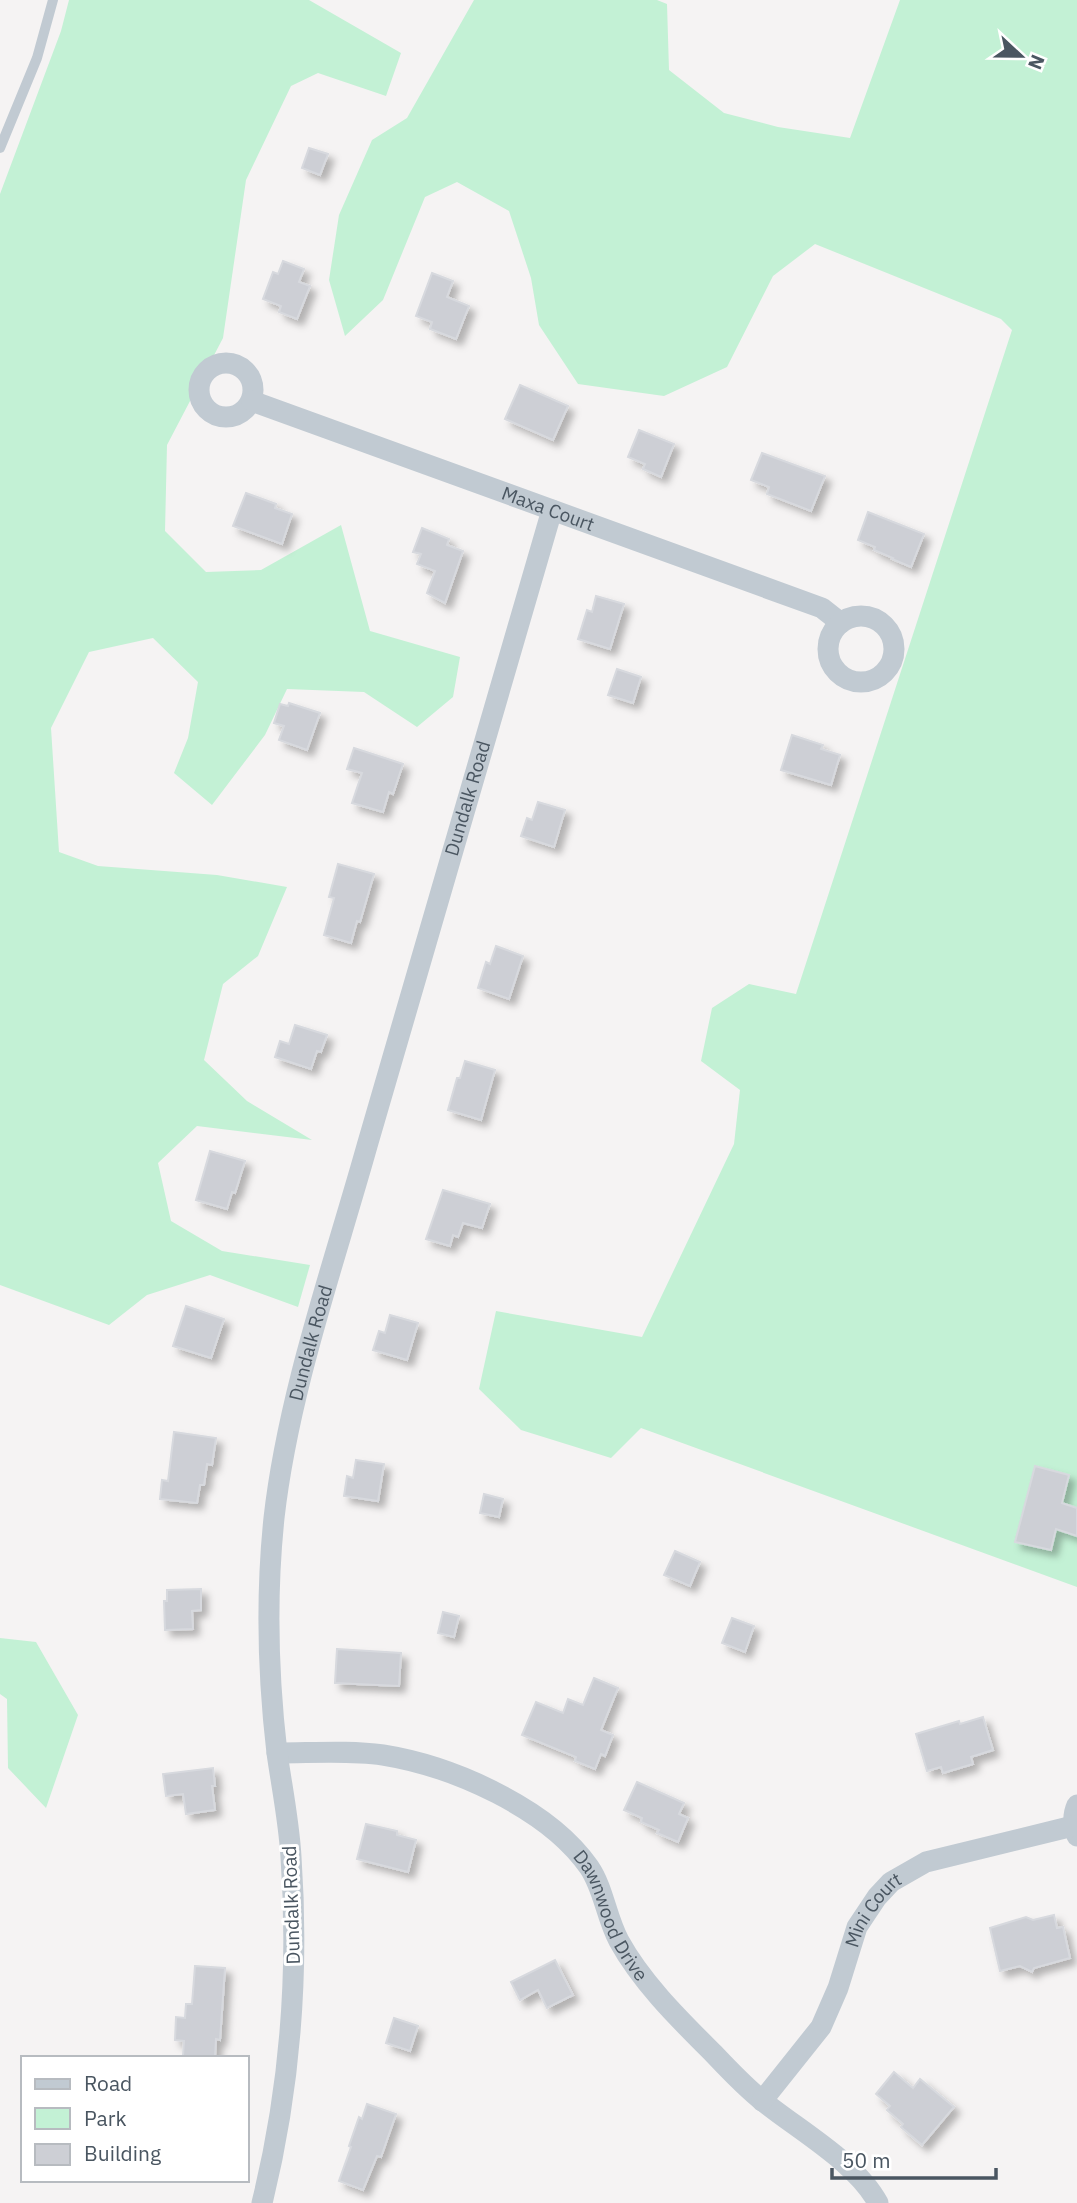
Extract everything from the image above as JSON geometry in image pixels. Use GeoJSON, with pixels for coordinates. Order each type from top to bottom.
{"type":"FeatureCollection","features":[{"type":"Feature","properties":{"kind":"street","name":"Maxa Court"},"geometry":{"type":"LineString","coordinates":[[252,401],[822,608],[841,623]]}},
{"type":"Feature","properties":{"kind":"street","name":"Dundalk Road"},"geometry":{"type":"LineString","coordinates":[[262,2203],[281,2109],[294,1992],[291,1852],[277,1753],[270,1648],[273,1543],[280,1481],[297,1393],[441,883],[552,510]]}},
{"type":"Feature","properties":{"kind":"street","name":"Dawnwood Drive"},"geometry":{"type":"LineString","coordinates":[[277,1753],[356,1752],[432,1766],[489,1789],[538,1819],[580,1855],[591,1871],[613,1929],[627,1955],[699,2040],[762,2101],[857,2172],[878,2203]]}},
{"type":"Feature","properties":{"kind":"street","name":"Mini Court"},"geometry":{"type":"LineString","coordinates":[[762,2101],[821,2027],[838,1988],[857,1927],[877,1897],[891,1882],[926,1863],[1076,1822]]}},
{"type":"Feature","properties":{"kind":"lane"},"geometry":{"type":"LineString","coordinates":[[0,148],[37,58],[53,0]]}},
{"type":"Feature","properties":{"kind":"green space"},"geometry":{"type":"Polygon","coordinates":[[[69,0],[309,0],[401,53],[386,96],[318,73],[291,86],[246,180],[223,338],[167,445],[165,531],[206,572],[261,570],[341,525],[370,631],[460,657],[453,697],[417,727],[364,692],[287,689],[265,735],[212,805],[174,773],[188,738],[198,682],[153,638],[89,652],[51,728],[59,852],[98,866],[217,875],[287,887],[258,956],[223,984],[204,1060],[247,1101],[312,1140],[197,1126],[158,1163],[171,1221],[222,1251],[310,1265],[298,1307],[210,1275],[147,1295],[109,1325],[0,1285],[0,194],[61,31],[69,0]]]}},
{"type":"Feature","properties":{"kind":"green space"},"geometry":{"type":"Polygon","coordinates":[[[474,0],[657,0],[667,4],[669,70],[724,113],[778,127],[850,138],[900,0],[1077,0],[1077,1587],[641,1428],[611,1458],[521,1430],[479,1389],[496,1311],[642,1337],[734,1144],[740,1090],[701,1061],[712,1008],[749,984],[796,994],[1012,330],[1001,319],[815,244],[773,276],[727,367],[664,396],[578,384],[539,325],[531,278],[509,211],[457,182],[425,197],[383,300],[345,336],[329,280],[339,215],[372,140],[407,118],[474,0]]]}},
{"type":"Feature","properties":{"kind":"green space"},"geometry":{"type":"Polygon","coordinates":[[[0,1638],[36,1642],[78,1715],[46,1808],[8,1768],[7,1699],[0,1694],[0,1638]]]}},
{"type":"Feature","properties":{"kind":"building"},"geometry":{"type":"Polygon","coordinates":[[[309,148],[328,154],[320,175],[302,168],[309,148]]]}},
{"type":"Feature","properties":{"kind":"building"},"geometry":{"type":"Polygon","coordinates":[[[283,261],[304,269],[299,282],[310,286],[297,319],[279,312],[281,306],[263,299],[273,272],[278,274],[283,261]]]}},
{"type":"Feature","properties":{"kind":"building"},"geometry":{"type":"Polygon","coordinates":[[[432,273],[453,281],[447,297],[469,306],[456,339],[430,329],[432,322],[416,316],[432,273]]]}},
{"type":"Feature","properties":{"kind":"building"},"geometry":{"type":"Polygon","coordinates":[[[520,385],[568,406],[553,440],[505,419],[520,385]]]}},
{"type":"Feature","properties":{"kind":"building"},"geometry":{"type":"Polygon","coordinates":[[[639,430],[674,444],[661,477],[643,469],[645,464],[628,457],[639,430]]]}},
{"type":"Feature","properties":{"kind":"building"},"geometry":{"type":"Polygon","coordinates":[[[762,453],[825,476],[811,511],[767,494],[769,487],[751,480],[762,453]]]}},
{"type":"Feature","properties":{"kind":"building"},"geometry":{"type":"Polygon","coordinates":[[[246,493],[276,504],[275,508],[292,514],[282,544],[233,526],[246,493]]]}},
{"type":"Feature","properties":{"kind":"building"},"geometry":{"type":"Polygon","coordinates":[[[868,512],[924,534],[911,567],[858,540],[868,512]]]}},
{"type":"Feature","properties":{"kind":"building"},"geometry":{"type":"Polygon","coordinates":[[[422,528],[449,539],[447,545],[463,551],[445,603],[427,593],[435,571],[417,564],[421,554],[413,552],[422,528]]]}},
{"type":"Feature","properties":{"kind":"building"},"geometry":{"type":"Polygon","coordinates":[[[596,596],[624,604],[610,649],[578,639],[587,610],[592,612],[596,596]]]}},
{"type":"Feature","properties":{"kind":"building"},"geometry":{"type":"Polygon","coordinates":[[[617,669],[641,677],[633,703],[608,695],[617,669]]]}},
{"type":"Feature","properties":{"kind":"building"},"geometry":{"type":"Polygon","coordinates":[[[289,703],[320,713],[307,750],[279,740],[284,726],[274,723],[280,704],[288,706],[289,703]]]}},
{"type":"Feature","properties":{"kind":"building"},"geometry":{"type":"Polygon","coordinates":[[[792,735],[823,745],[821,749],[840,755],[831,785],[781,770],[792,735]]]}},
{"type":"Feature","properties":{"kind":"building"},"geometry":{"type":"Polygon","coordinates":[[[354,748],[403,764],[393,794],[389,792],[383,812],[352,803],[362,773],[347,769],[354,748]]]}},
{"type":"Feature","properties":{"kind":"building"},"geometry":{"type":"Polygon","coordinates":[[[538,802],[565,810],[554,847],[521,836],[527,818],[532,820],[538,802]]]}},
{"type":"Feature","properties":{"kind":"building"},"geometry":{"type":"Polygon","coordinates":[[[338,864],[374,874],[351,943],[324,935],[334,898],[329,897],[338,864]]]}},
{"type":"Feature","properties":{"kind":"building"},"geometry":{"type":"Polygon","coordinates":[[[496,946],[523,956],[509,999],[478,988],[486,962],[490,964],[496,946]]]}},
{"type":"Feature","properties":{"kind":"building"},"geometry":{"type":"Polygon","coordinates":[[[295,1025],[327,1035],[321,1052],[317,1051],[311,1069],[275,1057],[280,1041],[289,1044],[295,1025]]]}},
{"type":"Feature","properties":{"kind":"building"},"geometry":{"type":"Polygon","coordinates":[[[465,1061],[495,1070],[481,1120],[448,1110],[465,1061]]]}},
{"type":"Feature","properties":{"kind":"building"},"geometry":{"type":"Polygon","coordinates":[[[210,1151],[245,1161],[227,1209],[196,1200],[210,1151]]]}},
{"type":"Feature","properties":{"kind":"building"},"geometry":{"type":"Polygon","coordinates":[[[443,1190],[490,1204],[482,1228],[463,1223],[458,1237],[453,1235],[450,1246],[426,1239],[443,1190]]]}},
{"type":"Feature","properties":{"kind":"building"},"geometry":{"type":"Polygon","coordinates":[[[186,1306],[224,1319],[211,1358],[173,1346],[186,1306]]]}},
{"type":"Feature","properties":{"kind":"building"},"geometry":{"type":"Polygon","coordinates":[[[390,1315],[418,1323],[407,1360],[373,1350],[379,1331],[385,1333],[390,1315]]]}},
{"type":"Feature","properties":{"kind":"building"},"geometry":{"type":"Polygon","coordinates":[[[174,1432],[216,1438],[212,1465],[207,1464],[204,1485],[200,1485],[197,1503],[160,1499],[162,1480],[168,1481],[174,1432]]]}},
{"type":"Feature","properties":{"kind":"building"},"geometry":{"type":"Polygon","coordinates":[[[356,1460],[384,1464],[378,1501],[344,1496],[347,1476],[353,1478],[356,1460]]]}},
{"type":"Feature","properties":{"kind":"building"},"geometry":{"type":"Polygon","coordinates":[[[1035,1466],[1069,1475],[1062,1503],[1077,1508],[1077,1536],[1056,1529],[1051,1550],[1015,1542],[1035,1466]]]}},
{"type":"Feature","properties":{"kind":"building"},"geometry":{"type":"Polygon","coordinates":[[[484,1494],[503,1499],[499,1517],[480,1513],[484,1494]]]}},
{"type":"Feature","properties":{"kind":"building"},"geometry":{"type":"Polygon","coordinates":[[[675,1551],[700,1562],[690,1586],[664,1575],[675,1551]]]}},
{"type":"Feature","properties":{"kind":"building"},"geometry":{"type":"Polygon","coordinates":[[[201,1589],[201,1610],[192,1611],[193,1629],[165,1630],[164,1601],[167,1601],[167,1590],[201,1589]]]}},
{"type":"Feature","properties":{"kind":"building"},"geometry":{"type":"Polygon","coordinates":[[[443,1612],[459,1616],[454,1637],[438,1633],[443,1612]]]}},
{"type":"Feature","properties":{"kind":"building"},"geometry":{"type":"Polygon","coordinates":[[[732,1618],[754,1626],[745,1652],[722,1643],[732,1618]]]}},
{"type":"Feature","properties":{"kind":"building"},"geometry":{"type":"Polygon","coordinates":[[[337,1649],[401,1653],[399,1686],[335,1683],[337,1649]]]}},
{"type":"Feature","properties":{"kind":"building"},"geometry":{"type":"Polygon","coordinates":[[[594,1678],[618,1688],[601,1730],[613,1735],[605,1756],[601,1754],[595,1769],[575,1761],[576,1757],[522,1735],[536,1702],[563,1713],[568,1699],[583,1705],[594,1678]]]}},
{"type":"Feature","properties":{"kind":"building"},"geometry":{"type":"Polygon","coordinates":[[[983,1717],[993,1750],[971,1757],[973,1764],[943,1773],[941,1767],[927,1771],[916,1734],[983,1717]]]}},
{"type":"Feature","properties":{"kind":"building"},"geometry":{"type":"Polygon","coordinates":[[[213,1768],[215,1810],[186,1814],[183,1794],[166,1796],[163,1774],[213,1768]]]}},
{"type":"Feature","properties":{"kind":"building"},"geometry":{"type":"Polygon","coordinates":[[[637,1782],[684,1803],[679,1814],[688,1818],[678,1842],[657,1833],[659,1830],[641,1822],[642,1818],[624,1810],[637,1782]]]}},
{"type":"Feature","properties":{"kind":"building"},"geometry":{"type":"Polygon","coordinates":[[[366,1824],[397,1831],[397,1835],[416,1840],[408,1872],[357,1859],[366,1824]]]}},
{"type":"Feature","properties":{"kind":"building"},"geometry":{"type":"Polygon","coordinates":[[[1054,1915],[1057,1928],[1063,1927],[1070,1958],[1034,1968],[1032,1972],[1020,1966],[1000,1971],[990,1928],[1026,1917],[1033,1920],[1054,1915]]]}},
{"type":"Feature","properties":{"kind":"building"},"geometry":{"type":"Polygon","coordinates":[[[555,1960],[573,1995],[547,2008],[538,1990],[520,2000],[511,1982],[555,1960]]]}},
{"type":"Feature","properties":{"kind":"building"},"geometry":{"type":"Polygon","coordinates":[[[195,1966],[225,1968],[220,2040],[216,2039],[215,2056],[183,2056],[184,2041],[175,2040],[176,2017],[185,2018],[186,2004],[192,2004],[195,1966]]]}},
{"type":"Feature","properties":{"kind":"building"},"geometry":{"type":"Polygon","coordinates":[[[394,2018],[418,2026],[410,2051],[386,2043],[394,2018]]]}},
{"type":"Feature","properties":{"kind":"building"},"geometry":{"type":"Polygon","coordinates":[[[894,2072],[913,2088],[920,2079],[954,2107],[922,2145],[901,2127],[903,2124],[887,2110],[890,2106],[876,2094],[894,2072]]]}},
{"type":"Feature","properties":{"kind":"building"},"geometry":{"type":"Polygon","coordinates":[[[367,2104],[396,2114],[381,2157],[377,2156],[363,2190],[339,2181],[359,2117],[362,2119],[367,2104]]]}}]}
